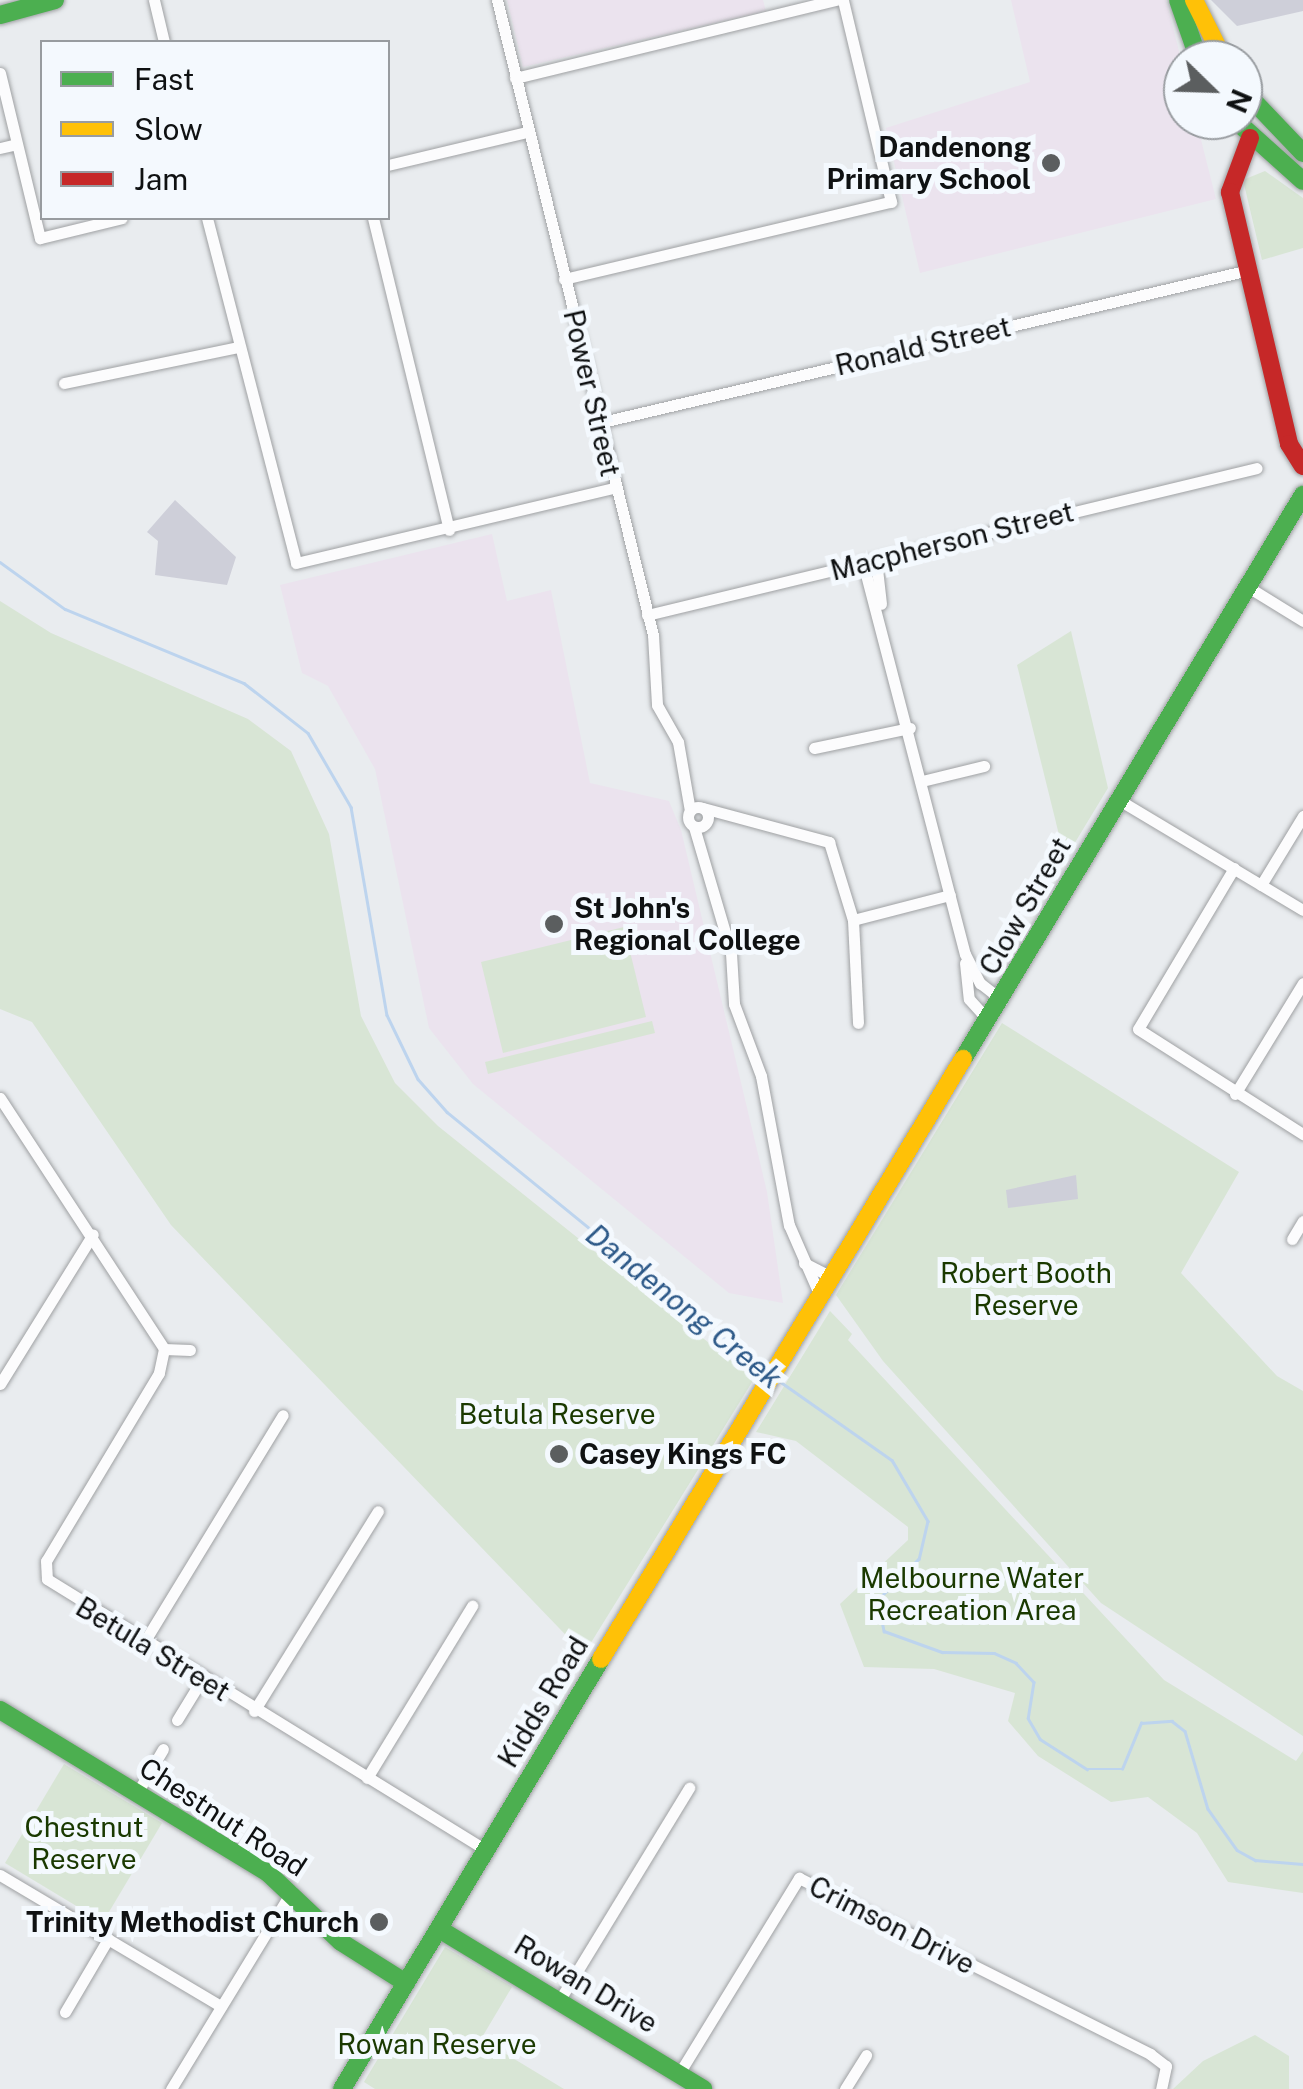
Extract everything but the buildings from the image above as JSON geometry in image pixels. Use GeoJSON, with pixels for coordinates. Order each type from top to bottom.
{"type":"FeatureCollection","features":[{"type":"Feature","properties":{"kind":"main road"},"geometry":{"type":"LineString","coordinates":[[0,15],[55,0]]}},
{"type":"Feature","properties":{"kind":"main road"},"geometry":{"type":"LineString","coordinates":[[1178,0],[1192,40]]}},
{"type":"Feature","properties":{"kind":"main road"},"geometry":{"type":"LineString","coordinates":[[1194,0],[1212,40]]}},
{"type":"Feature","properties":{"kind":"main road"},"geometry":{"type":"LineString","coordinates":[[1263,111],[1303,153]]}},
{"type":"Feature","properties":{"kind":"main road"},"geometry":{"type":"LineString","coordinates":[[1249,140],[1230,186],[1289,444],[1303,466]]}},
{"type":"Feature","properties":{"kind":"main road"},"geometry":{"type":"LineString","coordinates":[[1253,140],[1303,180]]}},
{"type":"Feature","properties":{"kind":"main road"},"geometry":{"type":"LineString","coordinates":[[1283,408],[1303,448]]}},
{"type":"Feature","properties":{"kind":"main road","name":"Clow Street"},"geometry":{"type":"LineString","coordinates":[[791,1343],[1002,1000],[1303,495]]}},
{"type":"Feature","properties":{"kind":"main road","name":"Kidds Road"},"geometry":{"type":"LineString","coordinates":[[342,2089],[791,1343]]}},
{"type":"Feature","properties":{"kind":"main road","name":"Chestnut Road"},"geometry":{"type":"LineString","coordinates":[[0,1710],[292,1891],[340,1942],[406,1983]]}},
{"type":"Feature","properties":{"kind":"main road","name":"Rowan Drive"},"geometry":{"type":"LineString","coordinates":[[439,1929],[680,2072],[702,2089]]}},
{"type":"Feature","properties":{"kind":"street"},"geometry":{"type":"LineString","coordinates":[[154,0],[164,40]]}},
{"type":"Feature","properties":{"kind":"street","name":"Power Street"},"geometry":{"type":"LineString","coordinates":[[497,0],[647,615],[658,705],[675,734],[685,784],[700,817],[702,854],[804,1263],[820,1296]]}},
{"type":"Feature","properties":{"kind":"street"},"geometry":{"type":"LineString","coordinates":[[516,78],[840,0],[891,202],[564,279]]}},
{"type":"Feature","properties":{"kind":"street"},"geometry":{"type":"LineString","coordinates":[[0,73],[40,238],[114,220]]}},
{"type":"Feature","properties":{"kind":"street"},"geometry":{"type":"LineString","coordinates":[[390,165],[527,132]]}},
{"type":"Feature","properties":{"kind":"street"},"geometry":{"type":"LineString","coordinates":[[0,148],[17,144]]}},
{"type":"Feature","properties":{"kind":"street"},"geometry":{"type":"LineString","coordinates":[[207,220],[296,562],[449,530],[614,488]]}},
{"type":"Feature","properties":{"kind":"street"},"geometry":{"type":"LineString","coordinates":[[373,220],[449,530]]}},
{"type":"Feature","properties":{"kind":"street","name":"Ronald Street"},"geometry":{"type":"LineString","coordinates":[[598,423],[1249,270]]}},
{"type":"Feature","properties":{"kind":"street"},"geometry":{"type":"LineString","coordinates":[[64,383],[238,347]]}},
{"type":"Feature","properties":{"kind":"street","name":"Macpherson Street"},"geometry":{"type":"LineString","coordinates":[[647,615],[1257,468]]}},
{"type":"Feature","properties":{"kind":"street"},"geometry":{"type":"LineString","coordinates":[[876,560],[882,614]]}},
{"type":"Feature","properties":{"kind":"street"},"geometry":{"type":"LineString","coordinates":[[863,563],[882,614],[910,728],[964,954],[969,999],[989,1021]]}},
{"type":"Feature","properties":{"kind":"street"},"geometry":{"type":"LineString","coordinates":[[1248,587],[1303,621]]}},
{"type":"Feature","properties":{"kind":"street"},"geometry":{"type":"LineString","coordinates":[[814,748],[910,728]]}},
{"type":"Feature","properties":{"kind":"street"},"geometry":{"type":"LineString","coordinates":[[922,781],[984,766]]}},
{"type":"Feature","properties":{"kind":"street"},"geometry":{"type":"LineString","coordinates":[[1119,800],[1303,910]]}},
{"type":"Feature","properties":{"kind":"street"},"geometry":{"type":"LineString","coordinates":[[700,817],[734,816],[830,842],[853,920],[858,1022]]}},
{"type":"Feature","properties":{"kind":"street"},"geometry":{"type":"LineString","coordinates":[[1261,885],[1303,816]]}},
{"type":"Feature","properties":{"kind":"street"},"geometry":{"type":"LineString","coordinates":[[1234,868],[1138,1029],[1303,1134]]}},
{"type":"Feature","properties":{"kind":"street"},"geometry":{"type":"LineString","coordinates":[[853,920],[950,895]]}},
{"type":"Feature","properties":{"kind":"street"},"geometry":{"type":"LineString","coordinates":[[964,954],[980,983],[1002,1000]]}},
{"type":"Feature","properties":{"kind":"street"},"geometry":{"type":"LineString","coordinates":[[1235,1094],[1303,983]]}},
{"type":"Feature","properties":{"kind":"street"},"geometry":{"type":"LineString","coordinates":[[0,1098],[93,1234],[164,1349],[190,1350]]}},
{"type":"Feature","properties":{"kind":"street"},"geometry":{"type":"LineString","coordinates":[[0,1122],[9,1111]]}},
{"type":"Feature","properties":{"kind":"street"},"geometry":{"type":"LineString","coordinates":[[1292,1238],[1303,1221]]}},
{"type":"Feature","properties":{"kind":"street"},"geometry":{"type":"LineString","coordinates":[[0,1384],[93,1234]]}},
{"type":"Feature","properties":{"kind":"street"},"geometry":{"type":"LineString","coordinates":[[804,1263],[832,1277]]}},
{"type":"Feature","properties":{"kind":"street","name":"Betula Street"},"geometry":{"type":"LineString","coordinates":[[164,1349],[159,1373],[46,1561],[58,1592],[486,1850]]}},
{"type":"Feature","properties":{"kind":"street"},"geometry":{"type":"LineString","coordinates":[[143,1644],[283,1415]]}},
{"type":"Feature","properties":{"kind":"street"},"geometry":{"type":"LineString","coordinates":[[254,1711],[378,1511]]}},
{"type":"Feature","properties":{"kind":"street"},"geometry":{"type":"LineString","coordinates":[[366,1778],[472,1606]]}},
{"type":"Feature","properties":{"kind":"street"},"geometry":{"type":"LineString","coordinates":[[178,1720],[202,1679]]}},
{"type":"Feature","properties":{"kind":"street"},"geometry":{"type":"LineString","coordinates":[[136,1793],[162,1749]]}},
{"type":"Feature","properties":{"kind":"street"},"geometry":{"type":"LineString","coordinates":[[559,2001],[689,1788]]}},
{"type":"Feature","properties":{"kind":"street"},"geometry":{"type":"LineString","coordinates":[[0,1875],[222,2006]]}},
{"type":"Feature","properties":{"kind":"street","name":"Crimson Drive"},"geometry":{"type":"LineString","coordinates":[[680,2072],[799,1878],[1150,2054],[1166,2066],[1161,2089]]}},
{"type":"Feature","properties":{"kind":"street"},"geometry":{"type":"LineString","coordinates":[[171,2089],[292,1891]]}},
{"type":"Feature","properties":{"kind":"street"},"geometry":{"type":"LineString","coordinates":[[65,2012],[108,1939]]}},
{"type":"Feature","properties":{"kind":"street"},"geometry":{"type":"LineString","coordinates":[[845,2089],[866,2055]]}},
{"type":"Feature","properties":{"kind":"shaded area"},"geometry":{"type":"Polygon","coordinates":[[[507,0],[763,0],[766,11],[523,67],[507,0]]]}},
{"type":"Feature","properties":{"kind":"shaded area","name":"Dandenong Primary School"},"geometry":{"type":"Polygon","coordinates":[[[1011,0],[1166,0],[1176,40],[1163,40],[1163,140],[1201,140],[1216,199],[920,273],[886,128],[1030,82],[1011,0]]]}},
{"type":"Feature","properties":{"kind":"shaded area","name":"St John's Regional College"},"geometry":{"type":"Polygon","coordinates":[[[492,534],[507,601],[551,590],[590,783],[669,801],[681,830],[767,1192],[783,1303],[729,1293],[473,1084],[429,1028],[375,769],[328,686],[302,673],[280,585],[492,534]]]}},
{"type":"Feature","properties":{"kind":"green space"},"geometry":{"type":"Polygon","coordinates":[[[1265,171],[1303,198],[1303,248],[1262,260],[1243,180],[1265,171]]]}},
{"type":"Feature","properties":{"kind":"green space","name":"Betula Reserve"},"geometry":{"type":"Polygon","coordinates":[[[0,601],[51,633],[248,719],[291,751],[329,834],[361,1016],[395,1083],[438,1126],[754,1379],[584,1654],[171,1225],[32,1022],[0,1009],[0,601]]]}},
{"type":"Feature","properties":{"kind":"green space"},"geometry":{"type":"Polygon","coordinates":[[[1071,631],[1108,788],[1065,859],[1017,665],[1071,631]]]}},
{"type":"Feature","properties":{"kind":"green space"},"geometry":{"type":"Polygon","coordinates":[[[624,927],[646,1017],[503,1053],[481,962],[624,927]]]}},
{"type":"Feature","properties":{"kind":"green space"},"geometry":{"type":"Polygon","coordinates":[[[652,1021],[655,1033],[488,1074],[485,1062],[652,1021]]]}},
{"type":"Feature","properties":{"kind":"green space","name":"Robert Booth Reserve"},"geometry":{"type":"Polygon","coordinates":[[[1002,1023],[1239,1172],[1181,1273],[1277,1376],[1303,1391],[1303,1736],[1101,1603],[883,1361],[836,1295],[1002,1023]]]}},
{"type":"Feature","properties":{"kind":"green space","name":"Melbourne Water Recreation Area"},"geometry":{"type":"Polygon","coordinates":[[[830,1311],[852,1334],[848,1340],[1164,1680],[1296,1761],[1303,1751],[1303,1893],[1228,1882],[1197,1833],[1148,1797],[1111,1802],[1038,1756],[1008,1721],[1015,1693],[934,1669],[864,1667],[840,1604],[908,1540],[908,1527],[796,1441],[756,1432],[830,1311]]]}},
{"type":"Feature","properties":{"kind":"green space","name":"Chestnut Reserve"},"geometry":{"type":"Polygon","coordinates":[[[64,1764],[162,1823],[103,1922],[5,1863],[64,1764]]]}},
{"type":"Feature","properties":{"kind":"green space","name":"Rowan Reserve"},"geometry":{"type":"Polygon","coordinates":[[[445,1947],[512,1987],[481,2039],[564,2089],[375,2089],[364,2082],[445,1947]]]}},
{"type":"Feature","properties":{"kind":"green space"},"geometry":{"type":"Polygon","coordinates":[[[1255,2035],[1289,2056],[1289,2089],[1173,2089],[1203,2061],[1255,2035]]]}},
{"type":"Feature","properties":{"kind":"waterway","name":"Dandenong Creek"},"geometry":{"type":"LineString","coordinates":[[0,562],[65,609],[244,683],[308,733],[351,807],[387,1015],[418,1079],[447,1112],[767,1373]]}},
{"type":"Feature","properties":{"kind":"waterway","name":"Dandenong Creek"},"geometry":{"type":"LineString","coordinates":[[778,1380],[892,1460],[928,1521],[919,1559],[878,1600],[884,1631],[942,1652],[994,1653],[1016,1663],[1034,1682],[1028,1718],[1040,1739],[1087,1769],[1122,1769],[1141,1723],[1172,1721],[1185,1731],[1208,1809],[1237,1850],[1255,1860],[1303,1864]]}},
{"type":"Feature","properties":{"kind":"traffic: fast"},"geometry":{"type":"LineString","coordinates":[[0,15],[55,0]]}},
{"type":"Feature","properties":{"kind":"traffic: fast"},"geometry":{"type":"LineString","coordinates":[[1178,0],[1192,40]]}},
{"type":"Feature","properties":{"kind":"traffic: fast"},"geometry":{"type":"LineString","coordinates":[[1263,111],[1303,153]]}},
{"type":"Feature","properties":{"kind":"traffic: fast"},"geometry":{"type":"LineString","coordinates":[[1257,140],[1303,181]]}},
{"type":"Feature","properties":{"kind":"traffic: fast"},"geometry":{"type":"LineString","coordinates":[[963,1059],[1303,495]]}},
{"type":"Feature","properties":{"kind":"traffic: fast"},"geometry":{"type":"LineString","coordinates":[[342,2089],[601,1659]]}},
{"type":"Feature","properties":{"kind":"traffic: fast"},"geometry":{"type":"LineString","coordinates":[[0,1710],[268,1873],[341,1942],[406,1983]]}},
{"type":"Feature","properties":{"kind":"traffic: fast"},"geometry":{"type":"LineString","coordinates":[[439,1929],[703,2089]]}},
{"type":"Feature","properties":{"kind":"traffic: slow"},"geometry":{"type":"LineString","coordinates":[[1194,0],[1214,40]]}},
{"type":"Feature","properties":{"kind":"traffic: slow"},"geometry":{"type":"LineString","coordinates":[[601,1659],[963,1059]]}},
{"type":"Feature","properties":{"kind":"traffic: jam"},"geometry":{"type":"LineString","coordinates":[[1249,140],[1230,192],[1289,444],[1303,466]]}},
{"type":"Feature","properties":{"kind":"place","name":"Dandenong Primary School"},"geometry":{"type":"Point","coordinates":[1051,163]}},
{"type":"Feature","properties":{"kind":"place","name":"St John's Regional College"},"geometry":{"type":"Point","coordinates":[554,924]}},
{"type":"Feature","properties":{"kind":"place","name":"Casey Kings FC"},"geometry":{"type":"Point","coordinates":[559,1454]}},
{"type":"Feature","properties":{"kind":"place","name":"Trinity Methodist Church"},"geometry":{"type":"Point","coordinates":[379,1922]}}]}
